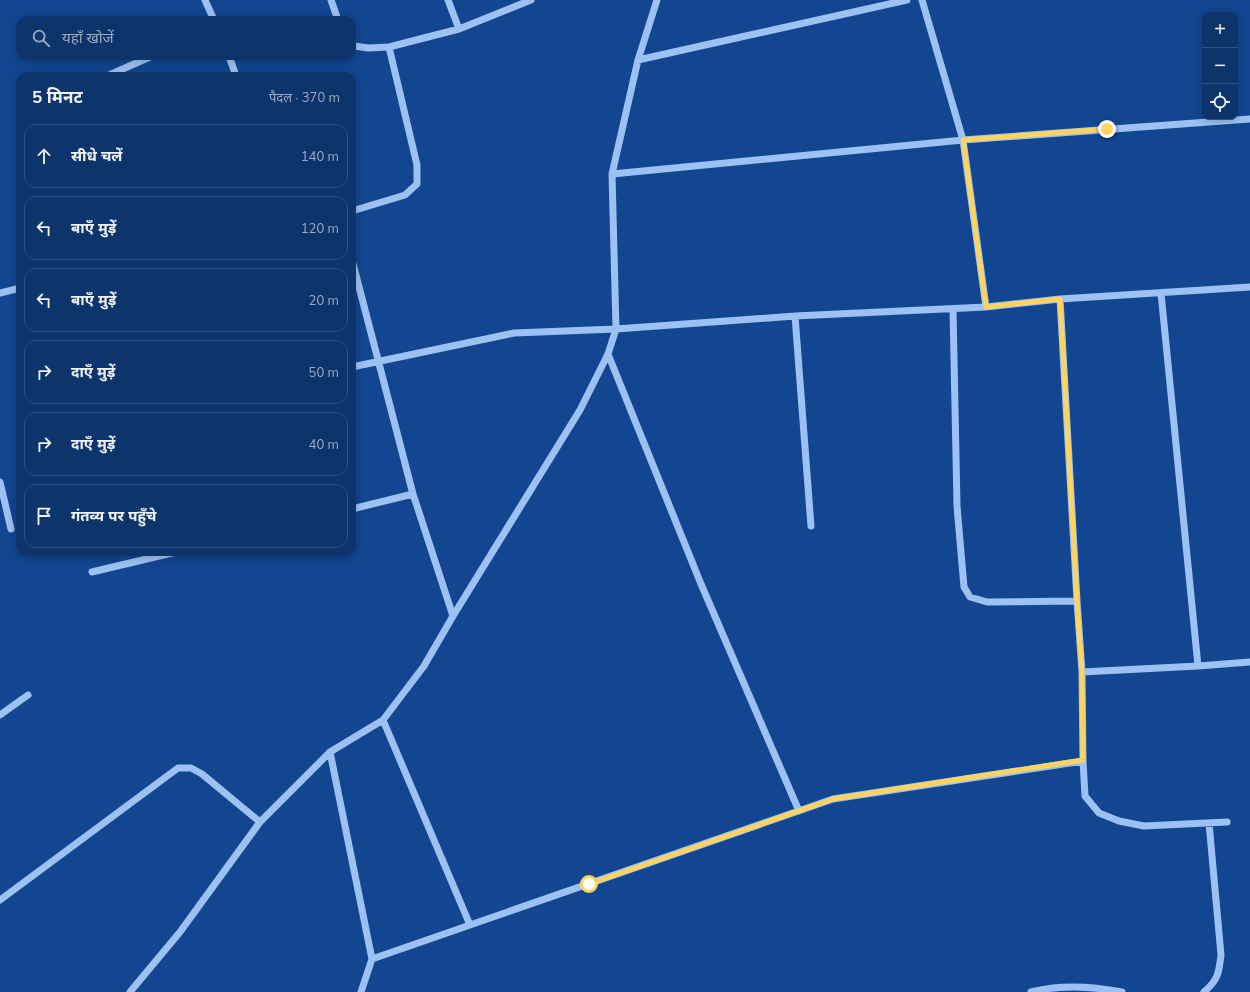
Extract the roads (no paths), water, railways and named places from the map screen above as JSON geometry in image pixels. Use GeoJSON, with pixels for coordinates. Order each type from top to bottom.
{"type":"FeatureCollection","features":[{"type":"Feature","properties":{"kind":"street"},"geometry":{"type":"LineString","coordinates":[[205,0],[212,16]]}},
{"type":"Feature","properties":{"kind":"street"},"geometry":{"type":"LineString","coordinates":[[331,0],[337,16]]}},
{"type":"Feature","properties":{"kind":"street"},"geometry":{"type":"LineString","coordinates":[[448,0],[459,29]]}},
{"type":"Feature","properties":{"kind":"street"},"geometry":{"type":"LineString","coordinates":[[356,46],[368,48],[388,46],[459,29],[531,0]]}},
{"type":"Feature","properties":{"kind":"street"},"geometry":{"type":"LineString","coordinates":[[130,992],[180,932],[260,822],[330,752],[384,720],[424,666],[453,616],[580,410],[608,354],[616,329],[612,174],[638,60],[657,0]]}},
{"type":"Feature","properties":{"kind":"street"},"geometry":{"type":"LineString","coordinates":[[638,60],[907,0]]}},
{"type":"Feature","properties":{"kind":"street"},"geometry":{"type":"LineString","coordinates":[[922,0],[963,140],[986,307]]}},
{"type":"Feature","properties":{"kind":"street"},"geometry":{"type":"LineString","coordinates":[[356,210],[405,195],[417,184],[417,165],[388,46]]}},
{"type":"Feature","properties":{"kind":"street"},"geometry":{"type":"LineString","coordinates":[[116,72],[143,60]]}},
{"type":"Feature","properties":{"kind":"street"},"geometry":{"type":"LineString","coordinates":[[230,60],[235,72]]}},
{"type":"Feature","properties":{"kind":"street"},"geometry":{"type":"LineString","coordinates":[[612,174],[963,140],[1250,119]]}},
{"type":"Feature","properties":{"kind":"street"},"geometry":{"type":"LineString","coordinates":[[356,275],[413,494],[453,616]]}},
{"type":"Feature","properties":{"kind":"street"},"geometry":{"type":"LineString","coordinates":[[356,366],[514,333],[616,329],[795,316],[986,307],[1060,299],[1161,293],[1211,288],[1250,287]]}},
{"type":"Feature","properties":{"kind":"street"},"geometry":{"type":"LineString","coordinates":[[0,293],[16,289]]}},
{"type":"Feature","properties":{"kind":"street"},"geometry":{"type":"LineString","coordinates":[[1161,293],[1198,666]]}},
{"type":"Feature","properties":{"kind":"street"},"geometry":{"type":"LineString","coordinates":[[1060,299],[1082,672],[1085,796],[1099,813],[1119,822],[1144,826],[1227,822]]}},
{"type":"Feature","properties":{"kind":"street"},"geometry":{"type":"LineString","coordinates":[[953,309],[957,506],[964,587],[970,597],[987,602],[1077,601]]}},
{"type":"Feature","properties":{"kind":"street"},"geometry":{"type":"LineString","coordinates":[[795,316],[811,526]]}},
{"type":"Feature","properties":{"kind":"street"},"geometry":{"type":"LineString","coordinates":[[608,354],[701,584],[799,811]]}},
{"type":"Feature","properties":{"kind":"street"},"geometry":{"type":"LineString","coordinates":[[0,482],[11,529]]}},
{"type":"Feature","properties":{"kind":"street"},"geometry":{"type":"LineString","coordinates":[[356,508],[413,494]]}},
{"type":"Feature","properties":{"kind":"street"},"geometry":{"type":"LineString","coordinates":[[92,572],[159,556]]}},
{"type":"Feature","properties":{"kind":"street"},"geometry":{"type":"LineString","coordinates":[[1082,672],[1250,662]]}},
{"type":"Feature","properties":{"kind":"street"},"geometry":{"type":"LineString","coordinates":[[0,715],[28,695]]}},
{"type":"Feature","properties":{"kind":"street"},"geometry":{"type":"LineString","coordinates":[[384,720],[470,925]]}},
{"type":"Feature","properties":{"kind":"street"},"geometry":{"type":"LineString","coordinates":[[330,752],[372,959],[361,992]]}},
{"type":"Feature","properties":{"kind":"street"},"geometry":{"type":"LineString","coordinates":[[372,959],[833,799],[1083,760]]}},
{"type":"Feature","properties":{"kind":"street"},"geometry":{"type":"LineString","coordinates":[[0,900],[178,768],[191,768],[202,774],[260,822]]}},
{"type":"Feature","properties":{"kind":"street"},"geometry":{"type":"LineString","coordinates":[[1204,992],[1213,984],[1218,975],[1221,955],[1209,824]]}},
{"type":"Feature","properties":{"kind":"street"},"geometry":{"type":"LineString","coordinates":[[1031,992],[1048,988],[1080,986],[1122,992]]}}]}
